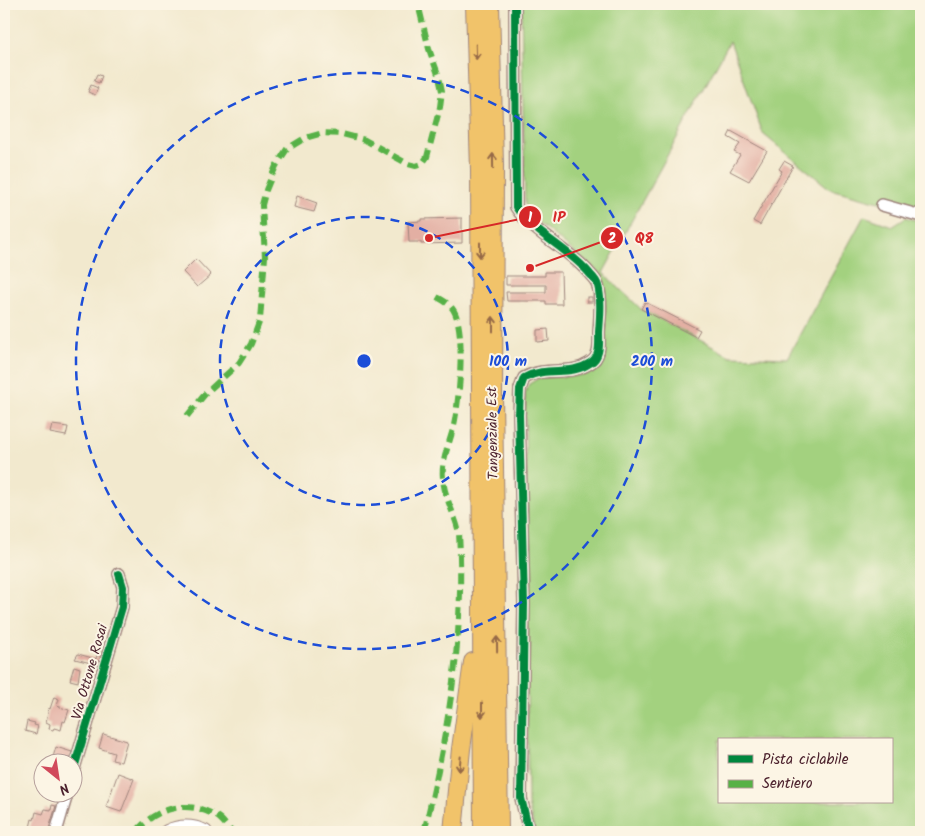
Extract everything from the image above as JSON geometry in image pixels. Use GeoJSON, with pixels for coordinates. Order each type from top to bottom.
{"type":"FeatureCollection","features":[{"type":"Feature","properties":{"kind":"highway","name":"Tangenziale Est"},"geometry":{"type":"LineString","coordinates":[[474,4],[480,170],[483,832]]}},
{"type":"Feature","properties":{"kind":"highway","name":"Tangenziale Est"},"geometry":{"type":"LineString","coordinates":[[490,4],[494,166],[492,394],[498,681],[498,832]]}},
{"type":"Feature","properties":{"kind":"highway"},"geometry":{"type":"LineString","coordinates":[[453,832],[461,749],[474,652],[477,526],[481,507]]}},
{"type":"Feature","properties":{"kind":"highway"},"geometry":{"type":"LineString","coordinates":[[498,681],[504,705],[505,809],[509,832]]}},
{"type":"Feature","properties":{"kind":"street"},"geometry":{"type":"LineString","coordinates":[[515,4],[516,207],[525,218],[584,266],[598,284],[600,297],[599,348],[597,357],[592,362],[574,370],[541,371],[530,374],[524,378],[520,389],[524,604],[521,798],[529,832]]}},
{"type":"Feature","properties":{"kind":"street"},"geometry":{"type":"LineString","coordinates":[[882,205],[921,216]]}},
{"type":"Feature","properties":{"kind":"street","name":"Via Ottone Rosai"},"geometry":{"type":"LineString","coordinates":[[79,754],[122,607],[123,587],[119,574]]}},
{"type":"Feature","properties":{"kind":"street"},"geometry":{"type":"LineString","coordinates":[[56,832],[64,804]]}},
{"type":"Feature","properties":{"kind":"street"},"geometry":{"type":"LineString","coordinates":[[167,832],[185,827],[196,828],[205,832]]}},
{"type":"Feature","properties":{"kind":"green space"},"geometry":{"type":"Polygon","coordinates":[[[521,4],[921,4],[921,213],[830,189],[763,134],[730,41],[603,273],[641,309],[730,356],[787,358],[864,216],[892,226],[906,217],[921,222],[921,832],[535,832],[528,804],[525,393],[529,384],[539,378],[588,374],[599,365],[606,352],[605,294],[603,283],[596,270],[528,214],[525,204],[521,4]]]}},
{"type":"Feature","properties":{"kind":"building"},"geometry":{"type":"Polygon","coordinates":[[[97,74],[102,76],[99,83],[94,81],[97,74]]]}},
{"type":"Feature","properties":{"kind":"building"},"geometry":{"type":"Polygon","coordinates":[[[91,85],[98,88],[95,95],[88,92],[91,85]]]}},
{"type":"Feature","properties":{"kind":"building"},"geometry":{"type":"Polygon","coordinates":[[[731,131],[767,151],[749,181],[730,171],[740,155],[734,152],[740,144],[728,137],[731,131]]]}},
{"type":"Feature","properties":{"kind":"building"},"geometry":{"type":"Polygon","coordinates":[[[784,161],[793,166],[760,225],[753,221],[782,171],[779,169],[784,161]]]}},
{"type":"Feature","properties":{"kind":"building"},"geometry":{"type":"Polygon","coordinates":[[[297,196],[317,203],[314,212],[294,207],[297,196]]]}},
{"type":"Feature","properties":{"kind":"building"},"geometry":{"type":"Polygon","coordinates":[[[462,218],[462,243],[421,244],[421,242],[409,242],[408,222],[421,221],[421,219],[462,218]]]}},
{"type":"Feature","properties":{"kind":"building"},"geometry":{"type":"Polygon","coordinates":[[[196,259],[211,275],[197,287],[183,272],[196,259]]]}},
{"type":"Feature","properties":{"kind":"building"},"geometry":{"type":"Polygon","coordinates":[[[545,272],[561,272],[562,304],[546,304],[546,301],[507,301],[506,292],[546,292],[546,285],[506,285],[506,276],[545,276],[545,272]]]}},
{"type":"Feature","properties":{"kind":"building"},"geometry":{"type":"Polygon","coordinates":[[[587,297],[592,297],[592,302],[587,302],[587,297]]]}},
{"type":"Feature","properties":{"kind":"building"},"geometry":{"type":"Polygon","coordinates":[[[645,302],[700,330],[696,337],[641,309],[645,302]]]}},
{"type":"Feature","properties":{"kind":"building"},"geometry":{"type":"Polygon","coordinates":[[[548,329],[549,341],[537,342],[537,330],[548,329]]]}},
{"type":"Feature","properties":{"kind":"building"},"geometry":{"type":"Polygon","coordinates":[[[52,425],[68,427],[66,436],[50,433],[52,425]]]}},
{"type":"Feature","properties":{"kind":"building"},"geometry":{"type":"Polygon","coordinates":[[[78,654],[96,659],[97,655],[102,656],[99,665],[75,659],[78,654]]]}},
{"type":"Feature","properties":{"kind":"building"},"geometry":{"type":"Polygon","coordinates":[[[74,666],[80,668],[78,682],[70,680],[74,666]]]}},
{"type":"Feature","properties":{"kind":"building"},"geometry":{"type":"Polygon","coordinates":[[[54,697],[59,699],[57,706],[69,710],[61,730],[49,729],[50,724],[46,722],[54,697]]]}},
{"type":"Feature","properties":{"kind":"building"},"geometry":{"type":"Polygon","coordinates":[[[27,721],[38,726],[36,734],[25,731],[27,721]]]}},
{"type":"Feature","properties":{"kind":"building"},"geometry":{"type":"Polygon","coordinates":[[[103,734],[127,741],[121,762],[112,760],[114,753],[99,748],[103,734]]]}},
{"type":"Feature","properties":{"kind":"building"},"geometry":{"type":"Polygon","coordinates":[[[56,747],[72,752],[71,754],[54,754],[56,747]]]}},
{"type":"Feature","properties":{"kind":"building"},"geometry":{"type":"Polygon","coordinates":[[[118,773],[134,779],[121,812],[106,807],[118,773]]]}},
{"type":"Feature","properties":{"kind":"building"},"geometry":{"type":"Polygon","coordinates":[[[52,805],[56,806],[48,832],[29,832],[36,812],[43,814],[45,809],[51,810],[52,805]]]}},
{"type":"Feature","properties":{"kind":"marked path"},"geometry":{"type":"LineString","coordinates":[[187,416],[206,393],[239,363],[251,344],[260,320],[265,257],[262,205],[276,166],[287,149],[305,138],[323,133],[342,134],[365,140],[408,164],[416,166],[422,164],[427,157],[440,107],[442,91],[418,4]]}},
{"type":"Feature","properties":{"kind":"marked path"},"geometry":{"type":"LineString","coordinates":[[424,832],[433,795],[453,684],[457,646],[460,571],[459,533],[445,492],[443,471],[458,400],[460,334],[454,311],[437,297]]}},
{"type":"Feature","properties":{"kind":"marked path"},"geometry":{"type":"LineString","coordinates":[[136,832],[144,823],[163,811],[184,807],[195,808],[216,816],[232,832]]}},
{"type":"Feature","properties":{"kind":"cycle path"},"geometry":{"type":"LineString","coordinates":[[515,4],[516,207],[531,225],[573,257],[594,278],[598,286],[600,303],[599,349],[594,360],[574,369],[533,374],[524,378],[520,389],[524,604],[521,798],[529,832]]}},
{"type":"Feature","properties":{"kind":"cycle path"},"geometry":{"type":"LineString","coordinates":[[78,754],[122,607],[123,587],[119,574]]}},
{"type":"Feature","properties":{"kind":"place","name":"IP"},"geometry":{"type":"Point","coordinates":[429,238]}},
{"type":"Feature","properties":{"kind":"place","name":"Q8"},"geometry":{"type":"Point","coordinates":[530,268]}}]}
